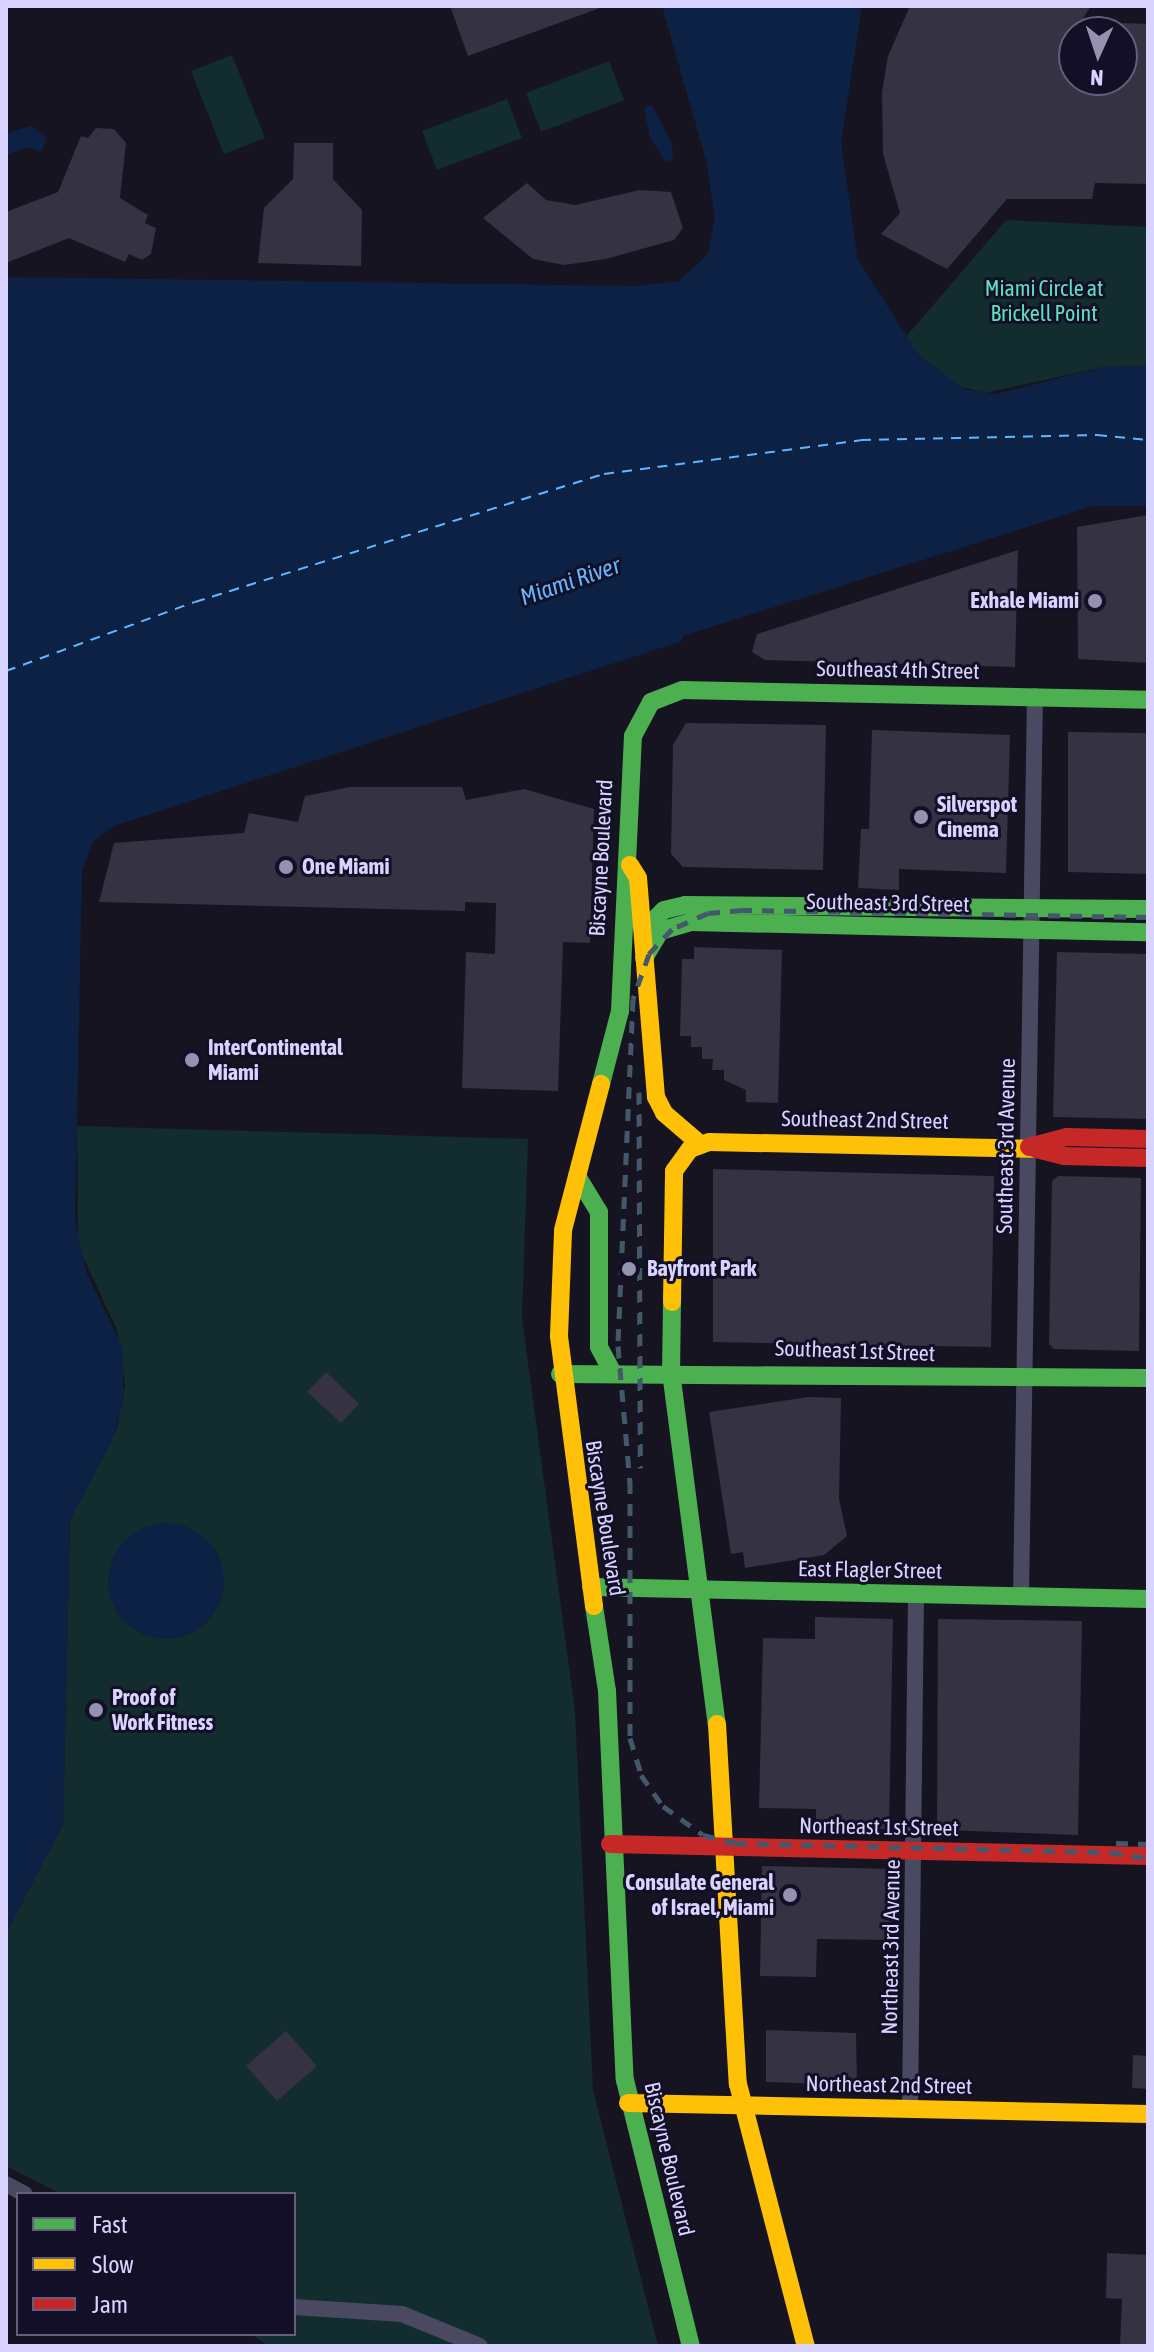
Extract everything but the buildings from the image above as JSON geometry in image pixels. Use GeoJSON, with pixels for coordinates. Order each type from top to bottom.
{"type":"FeatureCollection","features":[{"type":"Feature","properties":{"kind":"main road","name":"Southeast 4th Street"},"geometry":{"type":"LineString","coordinates":[[651,702],[682,690],[1148,700]]}},
{"type":"Feature","properties":{"kind":"main road","name":"Biscayne Boulevard"},"geometry":{"type":"LineString","coordinates":[[651,702],[636,724],[630,753],[629,862],[622,884],[622,981],[614,1049],[577,1176],[559,1255],[560,1374],[609,1712],[610,1844],[628,2103],[691,2346]]}},
{"type":"Feature","properties":{"kind":"main road"},"geometry":{"type":"LineString","coordinates":[[629,862],[638,878],[656,1097],[664,1113],[700,1144],[682,1157],[672,1182],[671,1372],[715,1683],[722,1849],[742,2105],[806,2346]]}},
{"type":"Feature","properties":{"kind":"main road","name":"Southeast 3rd Street"},"geometry":{"type":"LineString","coordinates":[[642,932],[659,914],[685,905],[1148,909]]}},
{"type":"Feature","properties":{"kind":"main road","name":"Southeast 3rd Street"},"geometry":{"type":"LineString","coordinates":[[644,958],[660,931],[691,922],[1148,932]]}},
{"type":"Feature","properties":{"kind":"main road"},"geometry":{"type":"LineString","coordinates":[[622,981],[642,932]]}},
{"type":"Feature","properties":{"kind":"main road","name":"Southeast 2nd Street"},"geometry":{"type":"LineString","coordinates":[[1029,1147],[1067,1137],[1148,1139]]}},
{"type":"Feature","properties":{"kind":"main road","name":"Southeast 2nd Street"},"geometry":{"type":"LineString","coordinates":[[700,1144],[1029,1147],[1064,1156],[1148,1158]]}},
{"type":"Feature","properties":{"kind":"main road"},"geometry":{"type":"LineString","coordinates":[[577,1176],[599,1212],[599,1347],[612,1371]]}},
{"type":"Feature","properties":{"kind":"main road","name":"Southeast 1st Street"},"geometry":{"type":"LineString","coordinates":[[560,1374],[612,1371],[1148,1378]]}},
{"type":"Feature","properties":{"kind":"main road","name":"East Flagler Street"},"geometry":{"type":"LineString","coordinates":[[591,1587],[1148,1599]]}},
{"type":"Feature","properties":{"kind":"main road","name":"Northeast 1st Street"},"geometry":{"type":"LineString","coordinates":[[610,1844],[722,1849],[1148,1856]]}},
{"type":"Feature","properties":{"kind":"main road","name":"Northeast 2nd Street"},"geometry":{"type":"LineString","coordinates":[[628,2103],[1148,2114]]}},
{"type":"Feature","properties":{"kind":"street","name":"Southeast 3rd Avenue"},"geometry":{"type":"LineString","coordinates":[[1021,1596],[1035,696]]}},
{"type":"Feature","properties":{"kind":"street","name":"Northeast 3rd Avenue"},"geometry":{"type":"LineString","coordinates":[[910,2109],[916,1594]]}},
{"type":"Feature","properties":{"kind":"street"},"geometry":{"type":"LineString","coordinates":[[296,2307],[402,2314],[480,2346]]}},
{"type":"Feature","properties":{"kind":"green space"},"geometry":{"type":"Polygon","coordinates":[[[232,55],[265,138],[224,154],[191,71],[232,55]]]}},
{"type":"Feature","properties":{"kind":"green space"},"geometry":{"type":"Polygon","coordinates":[[[609,61],[624,100],[541,132],[526,93],[609,61]]]}},
{"type":"Feature","properties":{"kind":"green space"},"geometry":{"type":"Polygon","coordinates":[[[507,99],[522,138],[437,170],[422,131],[507,99]]]}},
{"type":"Feature","properties":{"kind":"green space","name":"Miami Circle at Brickell Point"},"geometry":{"type":"Polygon","coordinates":[[[1006,220],[1148,227],[1148,366],[1103,367],[985,393],[955,385],[918,354],[905,338],[1006,220]]]}},
{"type":"Feature","properties":{"kind":"green space"},"geometry":{"type":"Polygon","coordinates":[[[77,1126],[528,1139],[522,1318],[575,1711],[593,2090],[658,2346],[268,2346],[254,2336],[296,2336],[296,2192],[57,2192],[6,2166],[6,1933],[63,1824],[70,1520],[117,1428],[125,1385],[117,1330],[78,1246],[77,1126]]]}},
{"type":"Feature","properties":{"kind":"water","name":"Miami River"},"geometry":{"type":"Polygon","coordinates":[[[662,6],[862,6],[841,142],[858,260],[918,354],[964,389],[996,394],[1103,367],[1148,366],[1148,506],[1093,506],[683,636],[682,641],[114,826],[93,842],[82,871],[75,1220],[87,1274],[122,1346],[124,1398],[112,1441],[70,1520],[63,1824],[6,1933],[6,277],[637,286],[679,281],[708,254],[715,218],[706,160],[662,6]]]}},
{"type":"Feature","properties":{"kind":"water"},"geometry":{"type":"Polygon","coordinates":[[[652,105],[672,145],[673,159],[666,162],[650,137],[644,108],[652,105]]]}},
{"type":"Feature","properties":{"kind":"water"},"geometry":{"type":"Polygon","coordinates":[[[32,126],[47,138],[41,152],[29,147],[6,155],[6,133],[32,126]]]}},
{"type":"Feature","properties":{"kind":"water"},"geometry":{"type":"Polygon","coordinates":[[[166,1523],[188,1527],[207,1540],[220,1559],[224,1581],[220,1603],[207,1622],[188,1635],[166,1639],[144,1635],[125,1622],[112,1603],[108,1581],[112,1559],[125,1540],[144,1527],[166,1523]]]}},
{"type":"Feature","properties":{"kind":"ferry route"},"geometry":{"type":"LineString","coordinates":[[6,671],[195,602],[604,474],[861,440],[1097,435],[1148,440]]}},
{"type":"Feature","properties":{"kind":"railway"},"geometry":{"type":"LineString","coordinates":[[1148,917],[742,910],[708,913],[672,929],[649,954],[633,999],[618,1346],[630,1482],[630,1738],[641,1775],[663,1806],[703,1835],[735,1843],[1110,1852],[1148,1859]]}},
{"type":"Feature","properties":{"kind":"railway"},"geometry":{"type":"LineString","coordinates":[[639,1092],[640,1468]]}},
{"type":"Feature","properties":{"kind":"railway"},"geometry":{"type":"LineString","coordinates":[[1116,1843],[1148,1844]]}},
{"type":"Feature","properties":{"kind":"traffic: fast"},"geometry":{"type":"LineString","coordinates":[[601,1084],[620,1011],[633,736],[651,702],[682,690],[1148,700]]}},
{"type":"Feature","properties":{"kind":"traffic: fast"},"geometry":{"type":"LineString","coordinates":[[644,930],[664,910],[685,905],[1148,909]]}},
{"type":"Feature","properties":{"kind":"traffic: fast"},"geometry":{"type":"LineString","coordinates":[[644,958],[660,931],[691,922],[1148,932]]}},
{"type":"Feature","properties":{"kind":"traffic: fast"},"geometry":{"type":"LineString","coordinates":[[577,1176],[599,1212],[599,1347],[612,1371]]}},
{"type":"Feature","properties":{"kind":"traffic: fast"},"geometry":{"type":"LineString","coordinates":[[672,1302],[671,1372],[717,1724]]}},
{"type":"Feature","properties":{"kind":"traffic: fast"},"geometry":{"type":"LineString","coordinates":[[560,1374],[1148,1378]]}},
{"type":"Feature","properties":{"kind":"traffic: fast"},"geometry":{"type":"LineString","coordinates":[[591,1587],[1148,1599]]}},
{"type":"Feature","properties":{"kind":"traffic: fast"},"geometry":{"type":"LineString","coordinates":[[594,1606],[607,1691],[625,2080],[691,2346]]}},
{"type":"Feature","properties":{"kind":"traffic: slow"},"geometry":{"type":"LineString","coordinates":[[630,865],[638,878],[656,1097],[664,1113],[700,1144]]}},
{"type":"Feature","properties":{"kind":"traffic: slow"},"geometry":{"type":"LineString","coordinates":[[594,1606],[559,1336],[563,1230],[601,1084]]}},
{"type":"Feature","properties":{"kind":"traffic: slow"},"geometry":{"type":"LineString","coordinates":[[672,1302],[674,1171],[690,1149],[709,1142],[1036,1149]]}},
{"type":"Feature","properties":{"kind":"traffic: slow"},"geometry":{"type":"LineString","coordinates":[[717,1724],[738,2084],[806,2346]]}},
{"type":"Feature","properties":{"kind":"traffic: slow"},"geometry":{"type":"LineString","coordinates":[[628,2103],[1148,2114]]}},
{"type":"Feature","properties":{"kind":"traffic: jam"},"geometry":{"type":"LineString","coordinates":[[1029,1147],[1067,1137],[1148,1139]]}},
{"type":"Feature","properties":{"kind":"traffic: jam"},"geometry":{"type":"LineString","coordinates":[[1036,1149],[1064,1156],[1148,1158]]}},
{"type":"Feature","properties":{"kind":"traffic: jam"},"geometry":{"type":"LineString","coordinates":[[610,1844],[1148,1856]]}},
{"type":"Feature","properties":{"kind":"place","name":"Exhale Miami"},"geometry":{"type":"Point","coordinates":[1095,601]}},
{"type":"Feature","properties":{"kind":"place","name":"Silverspot Cinema"},"geometry":{"type":"Point","coordinates":[921,817]}},
{"type":"Feature","properties":{"kind":"place","name":"One Miami"},"geometry":{"type":"Point","coordinates":[286,867]}},
{"type":"Feature","properties":{"kind":"place","name":"InterContinental Miami"},"geometry":{"type":"Point","coordinates":[192,1060]}},
{"type":"Feature","properties":{"kind":"place","name":"Bayfront Park"},"geometry":{"type":"Point","coordinates":[629,1269]}},
{"type":"Feature","properties":{"kind":"place","name":"Proof of Work Fitness"},"geometry":{"type":"Point","coordinates":[96,1710]}},
{"type":"Feature","properties":{"kind":"place","name":"Consulate General of Israel, Miami"},"geometry":{"type":"Point","coordinates":[790,1895]}}]}
